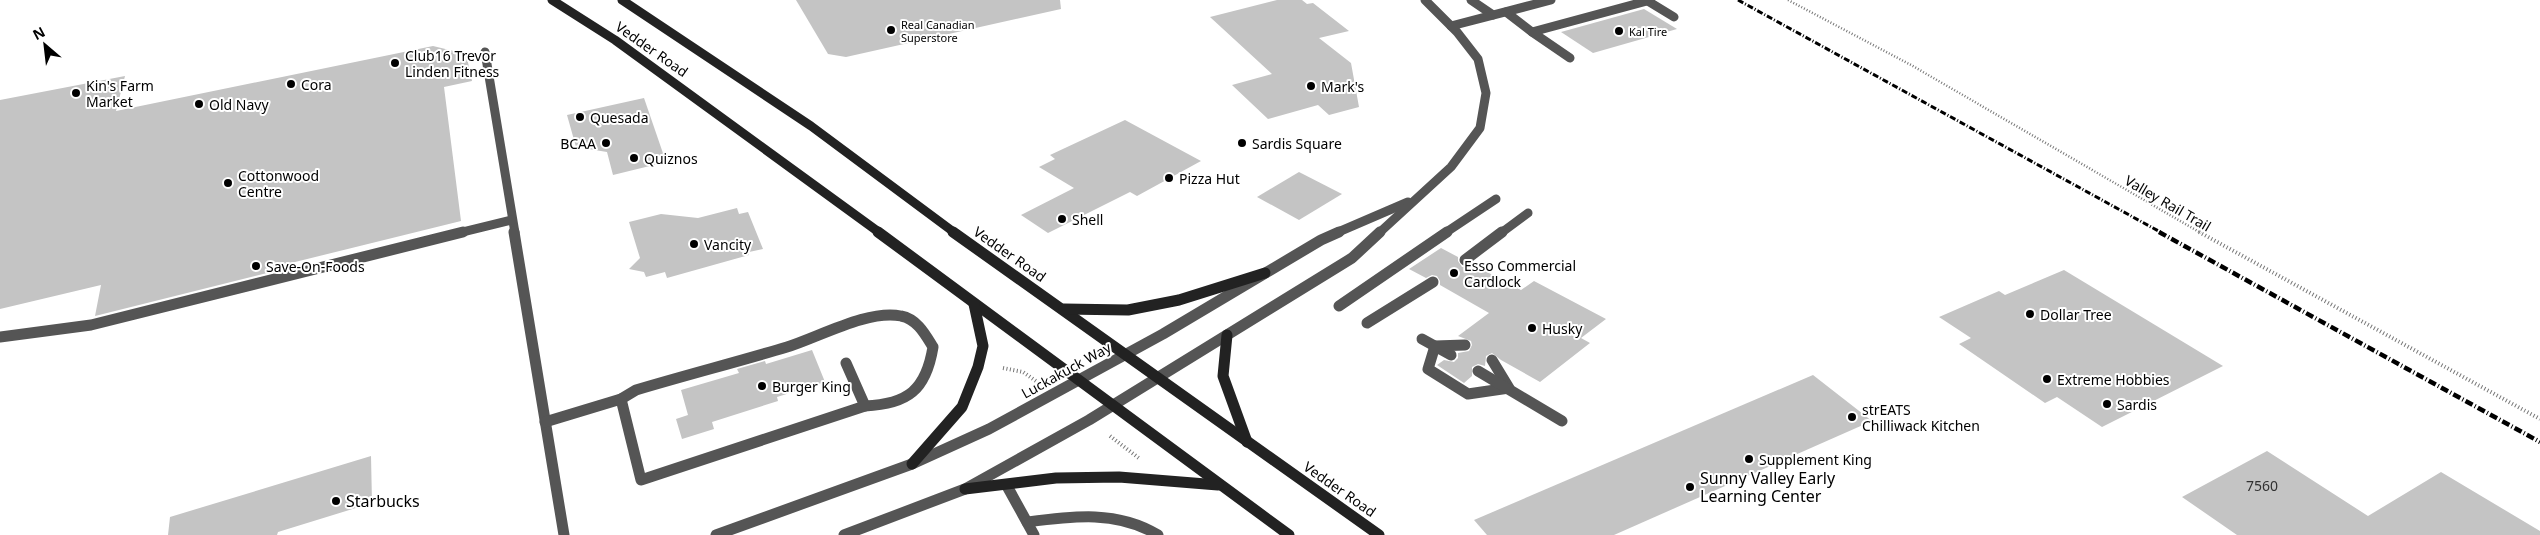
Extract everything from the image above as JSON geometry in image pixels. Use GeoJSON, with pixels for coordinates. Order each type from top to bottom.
{"type":"FeatureCollection","features":[{"type":"Feature","properties":{"kind":"main road","name":"Vedder Road"},"geometry":{"type":"LineString","coordinates":[[552,0],[615,40],[696,98],[894,242],[974,304],[1080,380],[1218,485],[1289,535]]}},
{"type":"Feature","properties":{"kind":"main road","name":"Vedder Road"},"geometry":{"type":"LineString","coordinates":[[622,0],[811,126],[951,231],[1126,353],[1157,378],[1379,535]]}},
{"type":"Feature","properties":{"kind":"main road"},"geometry":{"type":"LineString","coordinates":[[1063,309],[1128,310],[1179,300],[1265,273]]}},
{"type":"Feature","properties":{"kind":"main road"},"geometry":{"type":"LineString","coordinates":[[912,464],[962,407],[975,375],[983,346],[974,304]]}},
{"type":"Feature","properties":{"kind":"main road"},"geometry":{"type":"LineString","coordinates":[[1227,335],[1223,376],[1247,442]]}},
{"type":"Feature","properties":{"kind":"main road"},"geometry":{"type":"LineString","coordinates":[[965,489],[1007,486],[1056,478],[1119,477],[1218,485]]}},
{"type":"Feature","properties":{"kind":"street"},"geometry":{"type":"LineString","coordinates":[[1470,0],[1493,15]]}},
{"type":"Feature","properties":{"kind":"street"},"geometry":{"type":"LineString","coordinates":[[1451,26],[1551,0]]}},
{"type":"Feature","properties":{"kind":"street"},"geometry":{"type":"LineString","coordinates":[[1532,32],[1647,0],[1674,17]]}},
{"type":"Feature","properties":{"kind":"street","name":"Luckakuck Way"},"geometry":{"type":"LineString","coordinates":[[844,535],[965,489],[1113,405],[1352,258],[1451,167],[1480,128],[1486,94],[1478,59],[1429,1]]}},
{"type":"Feature","properties":{"kind":"street"},"geometry":{"type":"LineString","coordinates":[[1506,12],[1570,58]]}},
{"type":"Feature","properties":{"kind":"street"},"geometry":{"type":"LineString","coordinates":[[485,52],[564,535]]}},
{"type":"Feature","properties":{"kind":"street","name":"Luckakuck Way"},"geometry":{"type":"LineString","coordinates":[[716,535],[912,464],[989,429],[1080,380],[1321,240],[1416,199]]}},
{"type":"Feature","properties":{"kind":"street"},"geometry":{"type":"LineString","coordinates":[[1339,306],[1496,199]]}},
{"type":"Feature","properties":{"kind":"street"},"geometry":{"type":"LineString","coordinates":[[1465,260],[1528,212]]}},
{"type":"Feature","properties":{"kind":"street"},"geometry":{"type":"LineString","coordinates":[[0,337],[92,325],[512,220]]}},
{"type":"Feature","properties":{"kind":"street"},"geometry":{"type":"LineString","coordinates":[[1367,323],[1433,282]]}},
{"type":"Feature","properties":{"kind":"street"},"geometry":{"type":"LineString","coordinates":[[545,422],[621,399],[636,390],[812,338],[847,324],[895,315],[910,318],[921,329],[933,347],[928,373],[919,388],[898,402],[885,406],[865,406],[641,480],[621,399]]}},
{"type":"Feature","properties":{"kind":"street"},"geometry":{"type":"LineString","coordinates":[[1422,339],[1450,355]]}},
{"type":"Feature","properties":{"kind":"street"},"geometry":{"type":"LineString","coordinates":[[1435,346],[1465,345]]}},
{"type":"Feature","properties":{"kind":"street"},"geometry":{"type":"LineString","coordinates":[[1435,346],[1428,369],[1468,394],[1509,388]]}},
{"type":"Feature","properties":{"kind":"street"},"geometry":{"type":"LineString","coordinates":[[1492,360],[1509,388]]}},
{"type":"Feature","properties":{"kind":"street"},"geometry":{"type":"LineString","coordinates":[[846,363],[865,406]]}},
{"type":"Feature","properties":{"kind":"street"},"geometry":{"type":"LineString","coordinates":[[1478,371],[1562,421]]}},
{"type":"Feature","properties":{"kind":"street"},"geometry":{"type":"LineString","coordinates":[[1007,486],[1034,535]]}},
{"type":"Feature","properties":{"kind":"street"},"geometry":{"type":"LineString","coordinates":[[1027,522],[1068,517],[1103,516],[1136,522],[1158,535]]}},
{"type":"Feature","properties":{"kind":"path","name":"Valley Rail Trail"},"geometry":{"type":"LineString","coordinates":[[1788,0],[1911,65],[2242,257],[2540,419]]}},
{"type":"Feature","properties":{"kind":"path"},"geometry":{"type":"LineString","coordinates":[[1003,368],[1023,372],[1037,381]]}},
{"type":"Feature","properties":{"kind":"path"},"geometry":{"type":"LineString","coordinates":[[1110,436],[1145,462]]}},
{"type":"Feature","properties":{"kind":"building","name":"Real Canadian Superstore"},"geometry":{"type":"Polygon","coordinates":[[[796,0],[1060,0],[1061,9],[846,57],[828,54],[796,0]]]}},
{"type":"Feature","properties":{"kind":"building"},"geometry":{"type":"Polygon","coordinates":[[[1277,0],[1302,0],[1307,4],[1313,3],[1349,31],[1319,38],[1351,63],[1359,107],[1329,115],[1318,105],[1268,119],[1232,85],[1272,74],[1210,17],[1277,0]]]}},
{"type":"Feature","properties":{"kind":"building","name":"Kal Tire"},"geometry":{"type":"Polygon","coordinates":[[[1644,9],[1677,29],[1593,53],[1561,32],[1644,9]]]}},
{"type":"Feature","properties":{"kind":"building","name":"Cottonwood Centre"},"geometry":{"type":"Polygon","coordinates":[[[433,46],[466,54],[472,81],[444,87],[461,221],[291,263],[291,267],[95,316],[101,285],[0,309],[0,100],[125,76],[116,111],[433,46]]]}},
{"type":"Feature","properties":{"kind":"building"},"geometry":{"type":"Polygon","coordinates":[[[644,98],[666,162],[613,175],[607,152],[576,147],[567,115],[644,98]]]}},
{"type":"Feature","properties":{"kind":"building"},"geometry":{"type":"Polygon","coordinates":[[[1125,120],[1201,161],[1137,196],[1130,192],[1048,233],[1021,215],[1074,188],[1039,167],[1055,159],[1050,155],[1125,120]]]}},
{"type":"Feature","properties":{"kind":"building"},"geometry":{"type":"Polygon","coordinates":[[[1299,172],[1342,194],[1299,220],[1257,197],[1299,172]]]}},
{"type":"Feature","properties":{"kind":"building"},"geometry":{"type":"Polygon","coordinates":[[[737,208],[739,214],[748,212],[763,249],[749,252],[749,255],[667,278],[665,272],[646,277],[644,272],[629,269],[640,258],[629,222],[661,214],[698,218],[737,208]]]}},
{"type":"Feature","properties":{"kind":"building","name":"Husky"},"geometry":{"type":"Polygon","coordinates":[[[1441,248],[1458,257],[1462,267],[1472,264],[1521,290],[1534,281],[1606,319],[1581,338],[1590,343],[1540,382],[1492,353],[1486,356],[1485,366],[1478,364],[1472,367],[1472,376],[1464,383],[1437,365],[1444,360],[1454,362],[1458,358],[1458,353],[1469,351],[1472,345],[1471,341],[1458,336],[1489,313],[1440,285],[1437,276],[1432,275],[1426,278],[1409,269],[1441,248]]]}},
{"type":"Feature","properties":{"kind":"building"},"geometry":{"type":"Polygon","coordinates":[[[2064,270],[2223,366],[2102,427],[2057,397],[2045,403],[1959,344],[1971,338],[1939,317],[1999,291],[2005,295],[2064,270]]]}},
{"type":"Feature","properties":{"kind":"building"},"geometry":{"type":"Polygon","coordinates":[[[812,350],[825,382],[777,397],[778,401],[712,422],[714,429],[682,439],[676,419],[688,415],[681,390],[739,373],[737,369],[765,361],[766,364],[812,350]]]}},
{"type":"Feature","properties":{"kind":"building"},"geometry":{"type":"Polygon","coordinates":[[[1813,375],[1872,421],[1614,535],[1487,535],[1474,520],[1813,375]]]}},
{"type":"Feature","properties":{"kind":"building"},"geometry":{"type":"Polygon","coordinates":[[[2267,451],[2368,516],[2441,472],[2540,531],[2540,535],[2237,535],[2182,497],[2267,451]]]}},
{"type":"Feature","properties":{"kind":"building"},"geometry":{"type":"Polygon","coordinates":[[[371,456],[372,503],[278,532],[277,535],[168,535],[170,517],[371,456]]]}},
{"type":"Feature","properties":{"kind":"railway"},"geometry":{"type":"LineString","coordinates":[[1738,0],[2162,233]]}},
{"type":"Feature","properties":{"kind":"railway"},"geometry":{"type":"LineString","coordinates":[[2159,232],[2540,442]]}},
{"type":"Feature","properties":{"kind":"place","name":"Real Canadian Superstore"},"geometry":{"type":"Point","coordinates":[891,30]}},
{"type":"Feature","properties":{"kind":"place","name":"Kal Tire"},"geometry":{"type":"Point","coordinates":[1619,31]}},
{"type":"Feature","properties":{"kind":"place","name":"Club16 Trevor Linden Fitness"},"geometry":{"type":"Point","coordinates":[395,63]}},
{"type":"Feature","properties":{"kind":"place","name":"Cora"},"geometry":{"type":"Point","coordinates":[291,84]}},
{"type":"Feature","properties":{"kind":"place","name":"Mark's"},"geometry":{"type":"Point","coordinates":[1311,86]}},
{"type":"Feature","properties":{"kind":"place","name":"Kin's Farm Market"},"geometry":{"type":"Point","coordinates":[76,93]}},
{"type":"Feature","properties":{"kind":"place","name":"Old Navy"},"geometry":{"type":"Point","coordinates":[199,104]}},
{"type":"Feature","properties":{"kind":"place","name":"Quesada"},"geometry":{"type":"Point","coordinates":[580,117]}},
{"type":"Feature","properties":{"kind":"place","name":"BCAA"},"geometry":{"type":"Point","coordinates":[606,143]}},
{"type":"Feature","properties":{"kind":"place","name":"Sardis Square"},"geometry":{"type":"Point","coordinates":[1242,143]}},
{"type":"Feature","properties":{"kind":"place","name":"Quiznos"},"geometry":{"type":"Point","coordinates":[634,158]}},
{"type":"Feature","properties":{"kind":"place","name":"Pizza Hut"},"geometry":{"type":"Point","coordinates":[1169,178]}},
{"type":"Feature","properties":{"kind":"place","name":"Cottonwood Centre"},"geometry":{"type":"Point","coordinates":[228,183]}},
{"type":"Feature","properties":{"kind":"place","name":"Shell"},"geometry":{"type":"Point","coordinates":[1062,219]}},
{"type":"Feature","properties":{"kind":"place","name":"Vancity"},"geometry":{"type":"Point","coordinates":[694,244]}},
{"type":"Feature","properties":{"kind":"place","name":"Save-On-Foods"},"geometry":{"type":"Point","coordinates":[256,266]}},
{"type":"Feature","properties":{"kind":"place","name":"Esso Commercial Cardlock"},"geometry":{"type":"Point","coordinates":[1454,273]}},
{"type":"Feature","properties":{"kind":"place","name":"Dollar Tree"},"geometry":{"type":"Point","coordinates":[2030,314]}},
{"type":"Feature","properties":{"kind":"place","name":"Husky"},"geometry":{"type":"Point","coordinates":[1532,328]}},
{"type":"Feature","properties":{"kind":"place","name":"Extreme Hobbies"},"geometry":{"type":"Point","coordinates":[2047,379]}},
{"type":"Feature","properties":{"kind":"place","name":"Burger King"},"geometry":{"type":"Point","coordinates":[762,386]}},
{"type":"Feature","properties":{"kind":"place","name":"Sardis"},"geometry":{"type":"Point","coordinates":[2107,404]}},
{"type":"Feature","properties":{"kind":"place","name":"strEATS Chilliwack Kitchen"},"geometry":{"type":"Point","coordinates":[1852,417]}},
{"type":"Feature","properties":{"kind":"place","name":"Supplement King"},"geometry":{"type":"Point","coordinates":[1749,459]}},
{"type":"Feature","properties":{"kind":"place","name":"Sunny Valley Early Learning Center"},"geometry":{"type":"Point","coordinates":[1690,487]}},
{"type":"Feature","properties":{"kind":"place","name":"Starbucks"},"geometry":{"type":"Point","coordinates":[336,501]}}]}
